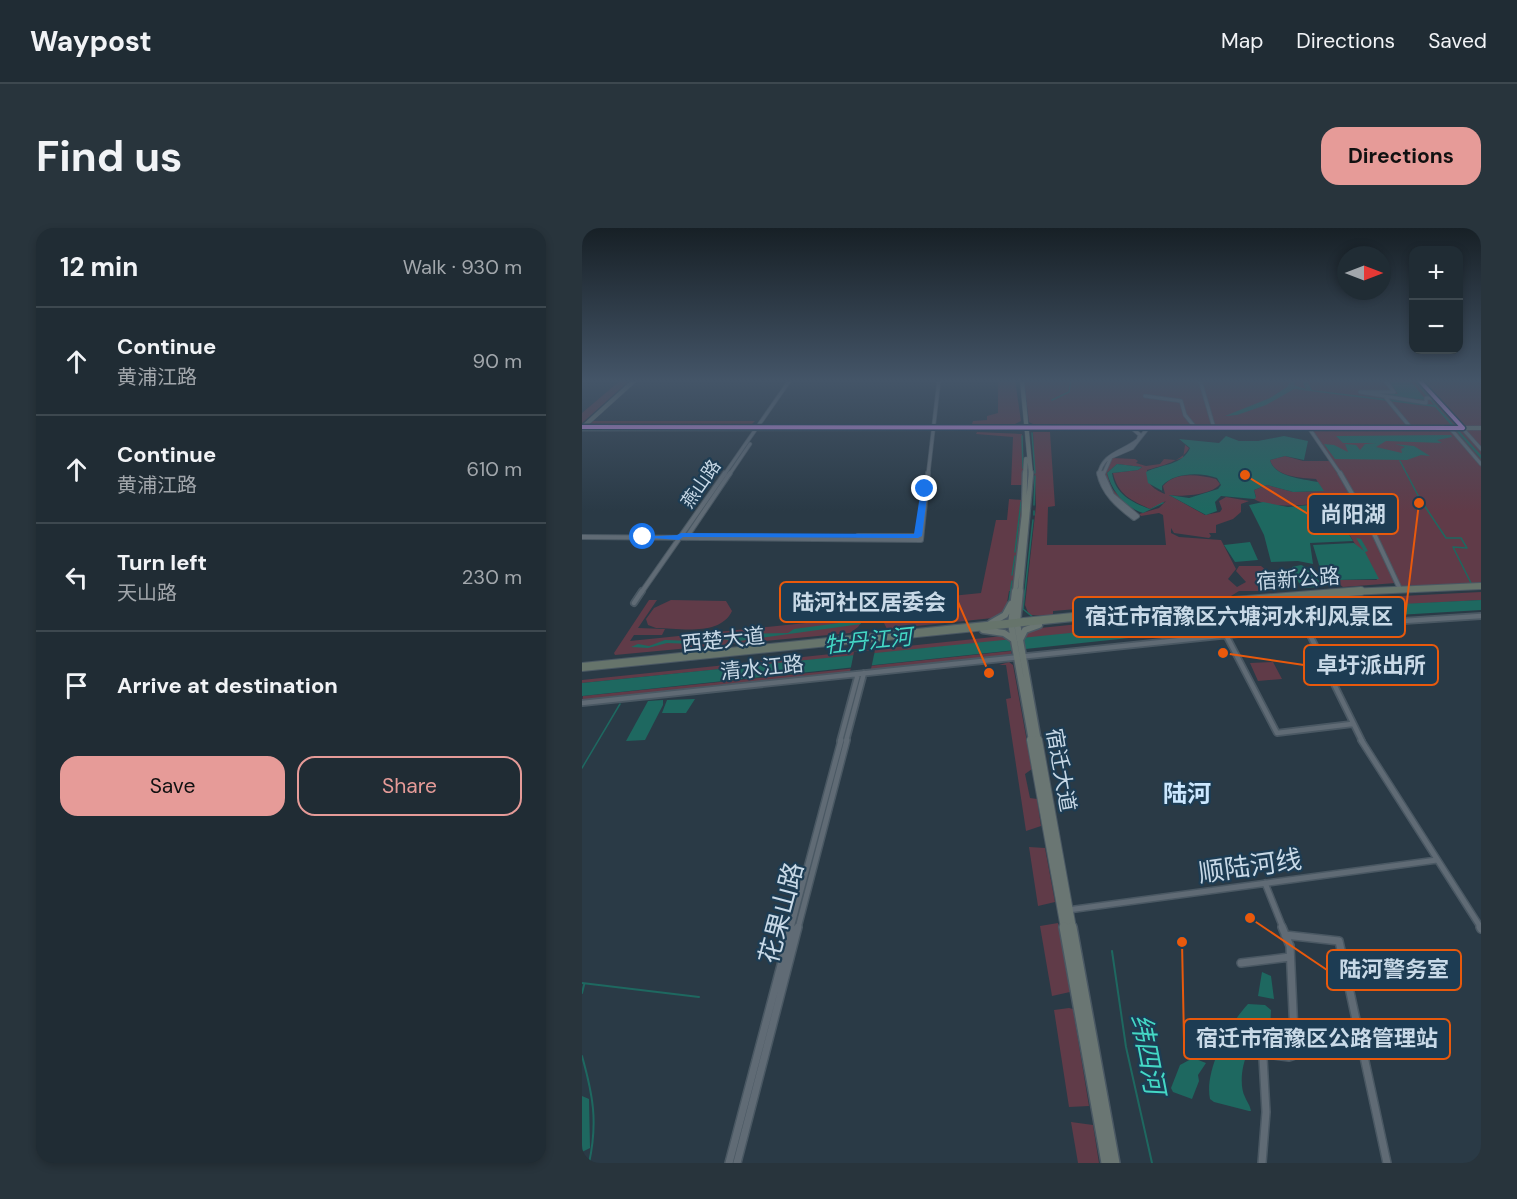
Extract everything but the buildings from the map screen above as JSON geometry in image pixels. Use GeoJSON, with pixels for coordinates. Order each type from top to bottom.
{"type":"FeatureCollection","features":[{"type":"Feature","properties":{"kind":"highway","name":"宿新公路"},"geometry":{"type":"LineString","coordinates":[[1015,632],[1040,623],[1316,598],[1481,588]]}},
{"type":"Feature","properties":{"kind":"highway","name":"西楚大道"},"geometry":{"type":"LineString","coordinates":[[582,669],[982,628],[1015,632]]}},
{"type":"Feature","properties":{"kind":"main road","name":"宿迁大道"},"geometry":{"type":"LineString","coordinates":[[1015,632],[1030,495],[1026,424]]}},
{"type":"Feature","properties":{"kind":"main road"},"geometry":{"type":"LineString","coordinates":[[582,427],[1481,428]]}},
{"type":"Feature","properties":{"kind":"main road"},"geometry":{"type":"LineString","coordinates":[[1026,427],[1222,428]]}},
{"type":"Feature","properties":{"kind":"main road","name":"宿迁大道"},"geometry":{"type":"LineString","coordinates":[[1026,427],[1026,485],[1014,595],[1015,632],[1106,1163]]}},
{"type":"Feature","properties":{"kind":"main road"},"geometry":{"type":"LineString","coordinates":[[982,628],[1005,615],[1014,595]]}},
{"type":"Feature","properties":{"kind":"main road"},"geometry":{"type":"LineString","coordinates":[[1019,608],[1025,617],[1040,623]]}},
{"type":"Feature","properties":{"kind":"main road"},"geometry":{"type":"LineString","coordinates":[[982,628],[1006,633],[1023,632],[1040,623]]}},
{"type":"Feature","properties":{"kind":"main road","name":"宿迁大道"},"geometry":{"type":"LineString","coordinates":[[1019,656],[1115,1163]]}},
{"type":"Feature","properties":{"kind":"street","name":"燕山路"},"geometry":{"type":"LineString","coordinates":[[634,603],[762,424]]}},
{"type":"Feature","properties":{"kind":"street"},"geometry":{"type":"LineString","coordinates":[[582,536],[919,538],[934,424]]}},
{"type":"Feature","properties":{"kind":"street"},"geometry":{"type":"LineString","coordinates":[[1213,424],[1214,428]]}},
{"type":"Feature","properties":{"kind":"street"},"geometry":{"type":"LineString","coordinates":[[1407,424],[1411,428]]}},
{"type":"Feature","properties":{"kind":"street"},"geometry":{"type":"LineString","coordinates":[[1458,424],[1481,449]]}},
{"type":"Feature","properties":{"kind":"street"},"geometry":{"type":"LineString","coordinates":[[1309,428],[1382,544],[1399,587]]}},
{"type":"Feature","properties":{"kind":"street"},"geometry":{"type":"LineString","coordinates":[[1450,428],[1481,465]]}},
{"type":"Feature","properties":{"kind":"street"},"geometry":{"type":"LineString","coordinates":[[1133,429],[1140,435],[1138,440],[1108,457],[1101,465],[1099,473],[1101,482],[1110,496],[1134,518],[1137,516],[1112,495],[1102,472],[1111,457],[1134,446],[1148,432],[1147,429]]}},
{"type":"Feature","properties":{"kind":"street","name":"清水江路"},"geometry":{"type":"LineString","coordinates":[[582,704],[1306,627],[1481,616]]}},
{"type":"Feature","properties":{"kind":"street"},"geometry":{"type":"LineString","coordinates":[[1306,627],[1352,724],[1481,929]]}},
{"type":"Feature","properties":{"kind":"street"},"geometry":{"type":"LineString","coordinates":[[1226,635],[1277,733],[1352,724]]}},
{"type":"Feature","properties":{"kind":"street","name":"花果山路"},"geometry":{"type":"LineString","coordinates":[[729,1163],[861,674]]}},
{"type":"Feature","properties":{"kind":"street","name":"花果山路"},"geometry":{"type":"LineString","coordinates":[[737,1163],[861,674]]}},
{"type":"Feature","properties":{"kind":"street","name":"顺陆河线"},"geometry":{"type":"LineString","coordinates":[[1068,910],[1437,860]]}},
{"type":"Feature","properties":{"kind":"street"},"geometry":{"type":"LineString","coordinates":[[1262,1163],[1266,1112],[1263,1058],[1267,1054],[1289,1057],[1295,1055],[1290,957],[1285,935],[1265,883]]}},
{"type":"Feature","properties":{"kind":"street"},"geometry":{"type":"LineString","coordinates":[[1285,935],[1339,941],[1387,1163]]}},
{"type":"Feature","properties":{"kind":"street"},"geometry":{"type":"LineString","coordinates":[[1241,963],[1290,957]]}},
{"type":"Feature","properties":{"kind":"shaded area"},"geometry":{"type":"Polygon","coordinates":[[[590,424],[752,424],[752,424],[590,424]]]}},
{"type":"Feature","properties":{"kind":"shaded area"},"geometry":{"type":"Polygon","coordinates":[[[1032,424],[1481,424],[1481,584],[1398,586],[1396,583],[1343,587],[1334,580],[1377,580],[1330,503],[1281,505],[1254,499],[1256,497],[1254,490],[1267,485],[1293,492],[1323,491],[1316,479],[1283,473],[1273,466],[1270,460],[1285,456],[1303,461],[1331,461],[1308,428],[1032,424]]]}},
{"type":"Feature","properties":{"kind":"shaded area"},"geometry":{"type":"Polygon","coordinates":[[[1450,424],[1453,424],[1481,455],[1481,459],[1450,424]]]}},
{"type":"Feature","properties":{"kind":"shaded area"},"geometry":{"type":"Polygon","coordinates":[[[977,432],[1022,434],[1025,485],[1011,485],[1013,437],[976,434],[977,432]]]}},
{"type":"Feature","properties":{"kind":"shaded area"},"geometry":{"type":"Polygon","coordinates":[[[1033,432],[1050,432],[1055,506],[1048,507],[1047,545],[1166,545],[1163,515],[1159,513],[1141,516],[1139,514],[1159,508],[1166,501],[1150,509],[1126,496],[1115,480],[1113,473],[1138,470],[1142,467],[1117,464],[1107,473],[1111,488],[1136,512],[1115,497],[1106,482],[1105,474],[1112,458],[1135,459],[1138,461],[1136,463],[1146,466],[1160,464],[1164,459],[1176,460],[1147,470],[1149,482],[1156,490],[1165,494],[1163,486],[1168,481],[1181,476],[1216,479],[1220,484],[1210,491],[1181,496],[1169,495],[1205,515],[1220,512],[1222,509],[1219,501],[1226,497],[1249,501],[1241,504],[1241,512],[1233,519],[1216,525],[1216,533],[1209,533],[1211,536],[1209,538],[1174,533],[1171,528],[1171,533],[1179,537],[1221,540],[1236,569],[1228,579],[1237,587],[1246,582],[1236,571],[1239,566],[1261,566],[1267,571],[1273,591],[1239,591],[1231,596],[1053,611],[1053,615],[1050,616],[1029,615],[1025,605],[1036,506],[1033,432]]]}},
{"type":"Feature","properties":{"kind":"shaded area"},"geometry":{"type":"Polygon","coordinates":[[[1451,435],[1452,437],[1437,440],[1442,443],[1386,441],[1376,447],[1402,453],[1401,449],[1405,447],[1395,444],[1414,446],[1430,456],[1421,455],[1407,460],[1335,459],[1324,444],[1334,445],[1348,452],[1345,444],[1356,445],[1360,450],[1365,444],[1376,443],[1343,443],[1336,436],[1451,435]]]}},
{"type":"Feature","properties":{"kind":"shaded area"},"geometry":{"type":"Polygon","coordinates":[[[1226,436],[1239,441],[1258,441],[1284,436],[1308,441],[1304,460],[1285,456],[1270,460],[1273,466],[1283,474],[1318,482],[1324,491],[1293,492],[1267,485],[1254,490],[1256,498],[1254,499],[1221,496],[1215,502],[1217,511],[1206,515],[1169,495],[1189,498],[1218,489],[1221,485],[1217,478],[1188,474],[1167,481],[1162,486],[1162,491],[1148,483],[1146,472],[1177,461],[1187,454],[1190,448],[1179,439],[1219,443],[1226,436]]]}},
{"type":"Feature","properties":{"kind":"shaded area"},"geometry":{"type":"Polygon","coordinates":[[[1176,438],[1189,448],[1183,455],[1185,445],[1176,438]]]}},
{"type":"Feature","properties":{"kind":"shaded area"},"geometry":{"type":"Polygon","coordinates":[[[1117,464],[1142,467],[1138,470],[1112,473],[1120,492],[1150,509],[1164,503],[1143,513],[1130,507],[1116,492],[1107,473],[1117,464]]]}},
{"type":"Feature","properties":{"kind":"shaded area"},"geometry":{"type":"Polygon","coordinates":[[[1009,499],[1023,500],[1013,591],[1009,591],[1006,609],[993,618],[887,629],[884,623],[888,615],[906,613],[941,597],[981,593],[996,520],[1007,520],[1009,499]]]}},
{"type":"Feature","properties":{"kind":"shaded area"},"geometry":{"type":"Polygon","coordinates":[[[1263,502],[1288,507],[1330,503],[1353,541],[1310,543],[1313,564],[1298,561],[1271,562],[1264,535],[1249,505],[1263,502]]]}},
{"type":"Feature","properties":{"kind":"shaded area"},"geometry":{"type":"Polygon","coordinates":[[[1356,538],[1361,539],[1368,551],[1365,552],[1379,579],[1334,580],[1319,565],[1313,545],[1354,543],[1364,551],[1356,538]]]}},
{"type":"Feature","properties":{"kind":"shaded area"},"geometry":{"type":"Polygon","coordinates":[[[1250,542],[1258,560],[1235,562],[1224,545],[1250,542]]]}},
{"type":"Feature","properties":{"kind":"shaded area"},"geometry":{"type":"Polygon","coordinates":[[[1301,565],[1308,568],[1320,582],[1319,587],[1301,588],[1292,567],[1301,565]]]}},
{"type":"Feature","properties":{"kind":"shaded area"},"geometry":{"type":"Polygon","coordinates":[[[1481,592],[1481,600],[1290,611],[1024,639],[1023,635],[1040,628],[1303,601],[1481,592]]]}},
{"type":"Feature","properties":{"kind":"shaded area"},"geometry":{"type":"Polygon","coordinates":[[[649,600],[657,600],[638,628],[665,629],[662,635],[634,635],[630,641],[865,617],[850,633],[615,655],[614,653],[649,600]]]}},
{"type":"Feature","properties":{"kind":"shaded area"},"geometry":{"type":"Polygon","coordinates":[[[671,600],[726,601],[732,611],[718,625],[708,628],[675,629],[648,625],[646,619],[654,608],[671,600]]]}},
{"type":"Feature","properties":{"kind":"shaded area"},"geometry":{"type":"Polygon","coordinates":[[[1481,600],[1481,610],[1280,622],[582,696],[582,683],[1227,617],[1341,607],[1481,600]]]}},
{"type":"Feature","properties":{"kind":"shaded area"},"geometry":{"type":"Polygon","coordinates":[[[860,621],[861,624],[739,641],[721,639],[693,644],[667,643],[648,648],[631,647],[638,644],[649,646],[665,640],[694,641],[735,634],[788,633],[794,629],[860,621]]]}},
{"type":"Feature","properties":{"kind":"shaded area"},"geometry":{"type":"Polygon","coordinates":[[[1003,636],[1010,640],[582,683],[582,680],[1003,636]]]}},
{"type":"Feature","properties":{"kind":"shaded area"},"geometry":{"type":"Polygon","coordinates":[[[1011,651],[1012,656],[868,672],[869,666],[1011,651]]]}},
{"type":"Feature","properties":{"kind":"shaded area"},"geometry":{"type":"Polygon","coordinates":[[[1009,662],[1013,665],[1032,769],[1025,774],[1030,798],[1037,799],[1041,826],[1026,831],[1006,699],[1011,698],[1006,665],[999,665],[1009,662]]]}},
{"type":"Feature","properties":{"kind":"shaded area"},"geometry":{"type":"Polygon","coordinates":[[[1273,662],[1282,679],[1258,681],[1250,663],[1273,662]]]}},
{"type":"Feature","properties":{"kind":"shaded area"},"geometry":{"type":"Polygon","coordinates":[[[858,668],[857,673],[582,703],[583,696],[858,668]]]}},
{"type":"Feature","properties":{"kind":"shaded area"},"geometry":{"type":"Polygon","coordinates":[[[695,699],[686,713],[662,713],[667,700],[695,699]]]}},
{"type":"Feature","properties":{"kind":"shaded area"},"geometry":{"type":"Polygon","coordinates":[[[663,700],[663,705],[645,740],[626,741],[648,701],[663,700]]]}},
{"type":"Feature","properties":{"kind":"shaded area"},"geometry":{"type":"Polygon","coordinates":[[[1029,847],[1045,848],[1055,902],[1038,906],[1029,847]]]}},
{"type":"Feature","properties":{"kind":"shaded area"},"geometry":{"type":"Polygon","coordinates":[[[1058,923],[1070,992],[1052,996],[1040,926],[1058,923]]]}},
{"type":"Feature","properties":{"kind":"shaded area"},"geometry":{"type":"Polygon","coordinates":[[[1262,972],[1271,976],[1274,999],[1258,996],[1262,972]]]}},
{"type":"Feature","properties":{"kind":"shaded area"},"geometry":{"type":"Polygon","coordinates":[[[1248,1004],[1265,1005],[1271,1010],[1270,1032],[1256,1035],[1251,1053],[1248,1053],[1243,1068],[1242,1087],[1251,1111],[1214,1102],[1210,1099],[1209,1088],[1214,1062],[1226,1035],[1248,1004]]]}},
{"type":"Feature","properties":{"kind":"shaded area"},"geometry":{"type":"Polygon","coordinates":[[[1073,1009],[1089,1106],[1069,1107],[1054,1010],[1073,1009]]]}},
{"type":"Feature","properties":{"kind":"shaded area"},"geometry":{"type":"Polygon","coordinates":[[[1193,1058],[1206,1063],[1198,1075],[1199,1081],[1192,1099],[1173,1092],[1171,1088],[1180,1065],[1193,1058]]]}},
{"type":"Feature","properties":{"kind":"shaded area"},"geometry":{"type":"Polygon","coordinates":[[[582,1096],[589,1099],[590,1148],[582,1152],[582,1096]]]}},
{"type":"Feature","properties":{"kind":"shaded area"},"geometry":{"type":"Polygon","coordinates":[[[1071,1122],[1093,1125],[1099,1163],[1078,1163],[1071,1122]]]}},
{"type":"Feature","properties":{"kind":"pier"},"geometry":{"type":"Polygon","coordinates":[[[875,650],[871,669],[850,672],[854,652],[875,650]]]}},
{"type":"Feature","properties":{"kind":"waterway"},"geometry":{"type":"LineString","coordinates":[[1032,433],[1035,473]]}},
{"type":"Feature","properties":{"kind":"waterway"},"geometry":{"type":"LineString","coordinates":[[1022,436],[1023,468]]}},
{"type":"Feature","properties":{"kind":"waterway"},"geometry":{"type":"LineString","coordinates":[[1400,461],[1422,503]]}},
{"type":"Feature","properties":{"kind":"waterway"},"geometry":{"type":"LineString","coordinates":[[1034,505],[1035,476]]}},
{"type":"Feature","properties":{"kind":"waterway"},"geometry":{"type":"LineString","coordinates":[[1015,552],[1021,502]]}},
{"type":"Feature","properties":{"kind":"waterway"},"geometry":{"type":"LineString","coordinates":[[1424,505],[1446,538],[1461,538],[1467,548],[1453,547],[1471,583]]}},
{"type":"Feature","properties":{"kind":"waterway"},"geometry":{"type":"LineString","coordinates":[[1033,520],[1023,609],[1034,618]]}},
{"type":"Feature","properties":{"kind":"waterway"},"geometry":{"type":"LineString","coordinates":[[1012,575],[1015,556]]}},
{"type":"Feature","properties":{"kind":"waterway"},"geometry":{"type":"LineString","coordinates":[[1009,601],[1012,581]]}},
{"type":"Feature","properties":{"kind":"waterway"},"geometry":{"type":"LineString","coordinates":[[582,768],[620,704]]}},
{"type":"Feature","properties":{"kind":"waterway","name":"纬四河"},"geometry":{"type":"LineString","coordinates":[[1112,951],[1126,1047],[1152,1163]]}},
{"type":"Feature","properties":{"kind":"waterway"},"geometry":{"type":"LineString","coordinates":[[582,983],[699,997]]}},
{"type":"Feature","properties":{"kind":"waterway"},"geometry":{"type":"LineString","coordinates":[[582,993],[584,985]]}},
{"type":"Feature","properties":{"kind":"waterway"},"geometry":{"type":"LineString","coordinates":[[582,1056],[589,1083],[594,1121],[589,1163]]}},
{"type":"Feature","properties":{"kind":"transit line"},"geometry":{"type":"LineString","coordinates":[[1459,424],[1463,428]]}},
{"type":"Feature","properties":{"kind":"transit line"},"geometry":{"type":"LineString","coordinates":[[582,427],[1463,428]]}},
{"type":"Feature","properties":{"kind":"place","name":"尚阳湖"},"geometry":{"type":"Point","coordinates":[1245,475]}},
{"type":"Feature","properties":{"kind":"place","name":"宿迁市宿豫区六塘河水利风景区"},"geometry":{"type":"Point","coordinates":[1419,503]}},
{"type":"Feature","properties":{"kind":"place","name":"卓圩派出所"},"geometry":{"type":"Point","coordinates":[1223,653]}},
{"type":"Feature","properties":{"kind":"place","name":"陆河社区居委会"},"geometry":{"type":"Point","coordinates":[989,673]}},
{"type":"Feature","properties":{"kind":"place","name":"陆河警务室"},"geometry":{"type":"Point","coordinates":[1250,918]}},
{"type":"Feature","properties":{"kind":"place","name":"宿迁市宿豫区公路管理站"},"geometry":{"type":"Point","coordinates":[1182,942]}},
{"type":"Feature","properties":{"kind":"district","name":"陆河"},"geometry":{"type":"Point","coordinates":[1187,793]}},
{"type":"Feature","properties":{"kind":"route"},"geometry":{"type":"LineString","coordinates":[[643,537],[679,538],[681,535],[918,536],[925,489]]}},
{"type":"Feature","properties":{"kind":"water label","name":"牡丹江河"},"geometry":{"type":"Point","coordinates":[868,641]}}]}
